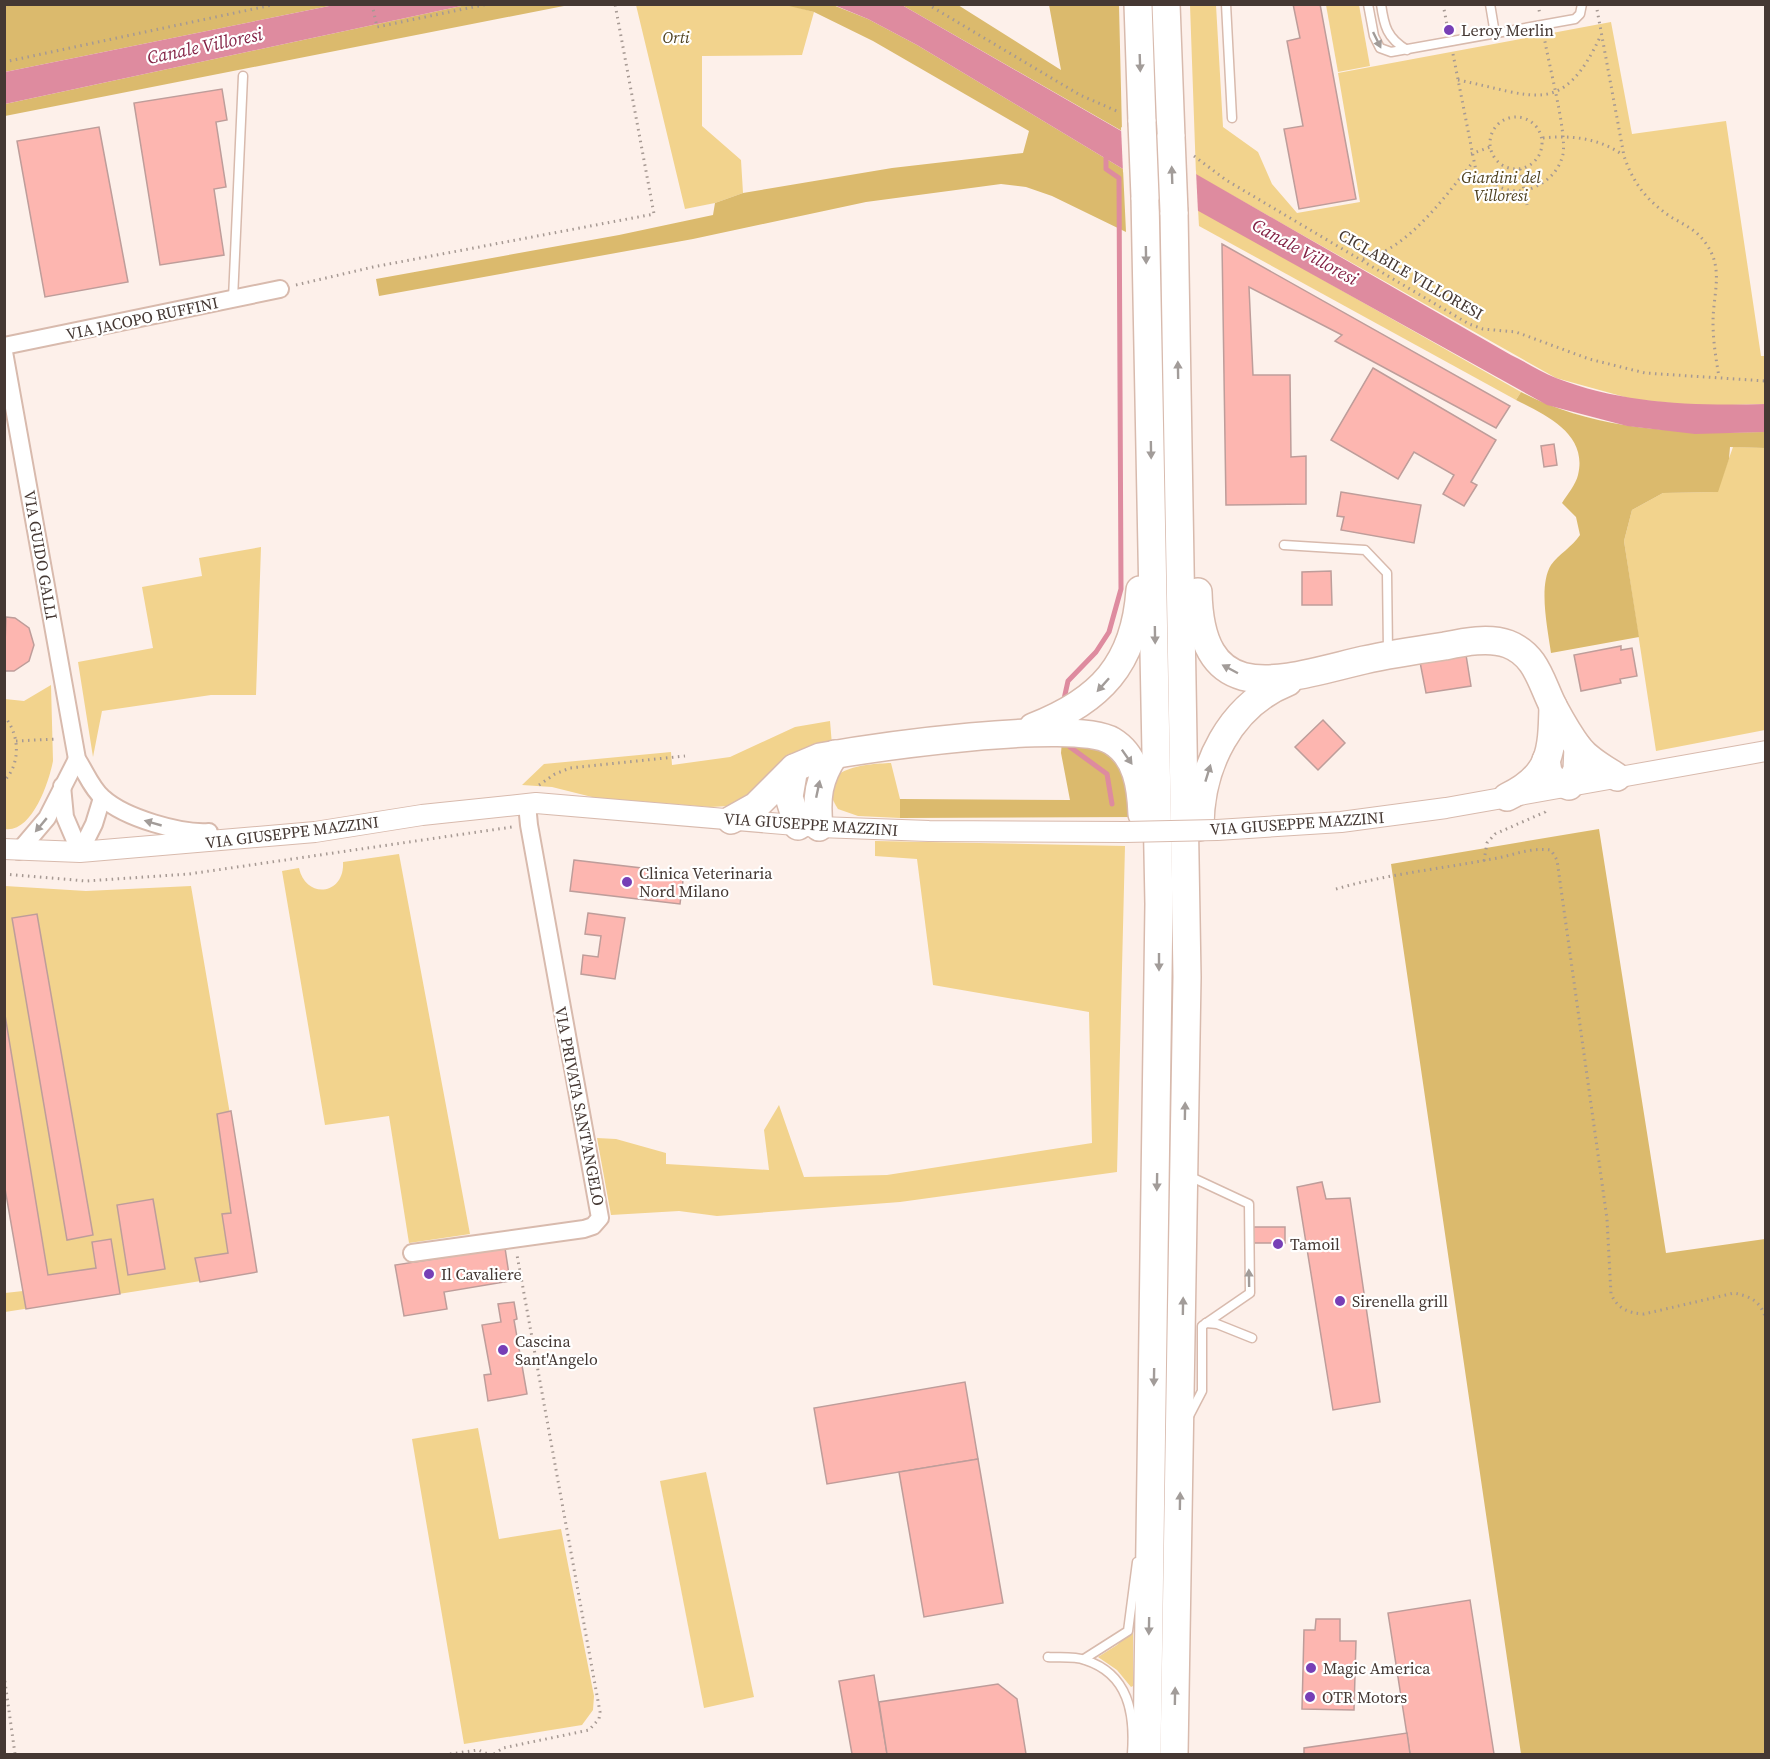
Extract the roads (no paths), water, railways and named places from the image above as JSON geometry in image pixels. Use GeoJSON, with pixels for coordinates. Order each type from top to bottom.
{"type":"FeatureCollection","features":[{"type":"Feature","properties":{"kind":"highway"},"geometry":{"type":"LineString","coordinates":[[1138,4],[1152,492],[1159,904],[1147,1755]]}},
{"type":"Feature","properties":{"kind":"highway"},"geometry":{"type":"LineString","coordinates":[[1166,4],[1174,212],[1180,492],[1186,977],[1181,1432],[1174,1755]]}},
{"type":"Feature","properties":{"kind":"highway"},"geometry":{"type":"LineString","coordinates":[[1171,137],[1175,4]]}},
{"type":"Feature","properties":{"kind":"highway"},"geometry":{"type":"LineString","coordinates":[[1015,734],[1080,705],[1095,694],[1118,666],[1136,624],[1140,587],[1140,516],[1152,492]]}},
{"type":"Feature","properties":{"kind":"highway"},"geometry":{"type":"LineString","coordinates":[[1180,492],[1194,527],[1202,632],[1214,660],[1226,669],[1260,680],[1306,675],[1388,656],[1467,643],[1505,643],[1520,649],[1532,660],[1553,706],[1578,747],[1594,763],[1617,777]]}},
{"type":"Feature","properties":{"kind":"highway"},"geometry":{"type":"LineString","coordinates":[[1186,977],[1199,894],[1200,811],[1209,768],[1229,727],[1243,711],[1273,688],[1306,675]]}},
{"type":"Feature","properties":{"kind":"highway"},"geometry":{"type":"LineString","coordinates":[[1553,706],[1546,760],[1548,772],[1560,788],[1577,770],[1578,747]]}},
{"type":"Feature","properties":{"kind":"highway"},"geometry":{"type":"LineString","coordinates":[[731,820],[756,806],[794,768],[807,761],[835,754],[1015,734],[1090,733],[1113,741],[1132,764],[1142,793],[1144,891],[1159,904]]}},
{"type":"Feature","properties":{"kind":"highway"},"geometry":{"type":"LineString","coordinates":[[809,826],[820,780],[835,754]]}},
{"type":"Feature","properties":{"kind":"highway"},"geometry":{"type":"LineString","coordinates":[[1507,797],[1537,779],[1546,760]]}},
{"type":"Feature","properties":{"kind":"highway"},"geometry":{"type":"LineString","coordinates":[[794,768],[789,797],[809,826]]}},
{"type":"Feature","properties":{"kind":"street","name":"VIA JACOPO RUFFINI"},"geometry":{"type":"LineString","coordinates":[[4,346],[279,289]]}},
{"type":"Feature","properties":{"kind":"street","name":"VIA GUIDO GALLI"},"geometry":{"type":"LineString","coordinates":[[4,352],[77,759],[102,798],[141,819],[190,833],[252,830],[315,832]]}},
{"type":"Feature","properties":{"kind":"street","name":"VIA GIUSEPPE MAZZINI"},"geometry":{"type":"LineString","coordinates":[[12,850],[80,852],[315,832],[422,815],[527,804],[809,826],[929,831],[1217,830],[1386,817],[1766,751]]}},
{"type":"Feature","properties":{"kind":"street"},"geometry":{"type":"LineString","coordinates":[[12,850],[47,818],[77,759]]}},
{"type":"Feature","properties":{"kind":"street"},"geometry":{"type":"LineString","coordinates":[[62,785],[65,817],[80,852]]}},
{"type":"Feature","properties":{"kind":"street"},"geometry":{"type":"LineString","coordinates":[[80,852],[94,824],[102,798]]}},
{"type":"Feature","properties":{"kind":"street","name":"VIA PRIVATA SANT'ANGELO"},"geometry":{"type":"LineString","coordinates":[[412,1253],[584,1229],[593,1226],[600,1218],[527,804]]}},
{"type":"Feature","properties":{"kind":"lane"},"geometry":{"type":"LineString","coordinates":[[1226,4],[1232,118]]}},
{"type":"Feature","properties":{"kind":"lane"},"geometry":{"type":"LineString","coordinates":[[1368,4],[1374,36],[1380,48],[1391,52],[1575,19],[1580,14],[1582,4]]}},
{"type":"Feature","properties":{"kind":"lane"},"geometry":{"type":"LineString","coordinates":[[1380,4],[1385,30],[1394,42],[1407,50]]}},
{"type":"Feature","properties":{"kind":"lane"},"geometry":{"type":"LineString","coordinates":[[1490,4],[1495,34]]}},
{"type":"Feature","properties":{"kind":"lane"},"geometry":{"type":"LineString","coordinates":[[233,299],[243,76]]}},
{"type":"Feature","properties":{"kind":"lane"},"geometry":{"type":"LineString","coordinates":[[1284,545],[1365,550],[1387,573],[1388,656]]}},
{"type":"Feature","properties":{"kind":"lane"},"geometry":{"type":"LineString","coordinates":[[1181,1432],[1202,1391],[1202,1326],[1250,1293],[1249,1204],[1184,1174]]}},
{"type":"Feature","properties":{"kind":"lane"},"geometry":{"type":"LineString","coordinates":[[1206,1323],[1217,1324],[1252,1338]]}},
{"type":"Feature","properties":{"kind":"lane"},"geometry":{"type":"LineString","coordinates":[[1084,1659],[1128,1631],[1137,1561],[1151,1546]]}},
{"type":"Feature","properties":{"kind":"lane"},"geometry":{"type":"LineString","coordinates":[[1048,1657],[1084,1659],[1108,1671],[1129,1697],[1134,1734],[1132,1755]]}},
{"type":"Feature","properties":{"kind":"water","name":"Canale Villoresi"},"geometry":{"type":"Polygon","coordinates":[[[334,5],[466,5],[5,104],[5,72],[334,5]]]}},
{"type":"Feature","properties":{"kind":"water","name":"Canale Villoresi"},"geometry":{"type":"Polygon","coordinates":[[[834,5],[902,5],[1550,376],[1581,387],[1659,402],[1765,404],[1765,432],[1695,434],[1627,426],[1547,405],[1123,169],[917,45],[868,19],[834,5]]]}},
{"type":"Feature","properties":{"kind":"waterway"},"geometry":{"type":"LineString","coordinates":[[1064,699],[1068,681],[1096,652],[1109,632],[1121,589],[1119,178],[1106,169],[1106,153]]}},
{"type":"Feature","properties":{"kind":"waterway"},"geometry":{"type":"LineString","coordinates":[[1070,747],[1107,774],[1112,804]]}},
{"type":"Feature","properties":{"kind":"place","name":"Leroy Merlin"},"geometry":{"type":"Point","coordinates":[1449,30]}},
{"type":"Feature","properties":{"kind":"place","name":"Clinica Veterinaria Nord Milano"},"geometry":{"type":"Point","coordinates":[627,882]}},
{"type":"Feature","properties":{"kind":"place","name":"Tamoil"},"geometry":{"type":"Point","coordinates":[1278,1244]}},
{"type":"Feature","properties":{"kind":"place","name":"Il Cavaliere"},"geometry":{"type":"Point","coordinates":[429,1274]}},
{"type":"Feature","properties":{"kind":"place","name":"Sirenella grill"},"geometry":{"type":"Point","coordinates":[1340,1301]}},
{"type":"Feature","properties":{"kind":"place","name":"Cascina Sant'Angelo"},"geometry":{"type":"Point","coordinates":[503,1350]}},
{"type":"Feature","properties":{"kind":"place","name":"Magic America"},"geometry":{"type":"Point","coordinates":[1311,1668]}},
{"type":"Feature","properties":{"kind":"place","name":"OTR Motors"},"geometry":{"type":"Point","coordinates":[1310,1697]}},
{"type":"Feature","properties":{"kind":"park label","name":"Orti"},"geometry":{"type":"Point","coordinates":[676,37]}},
{"type":"Feature","properties":{"kind":"park label","name":"Giardini del Villoresi"},"geometry":{"type":"Point","coordinates":[1501,186]}}]}
